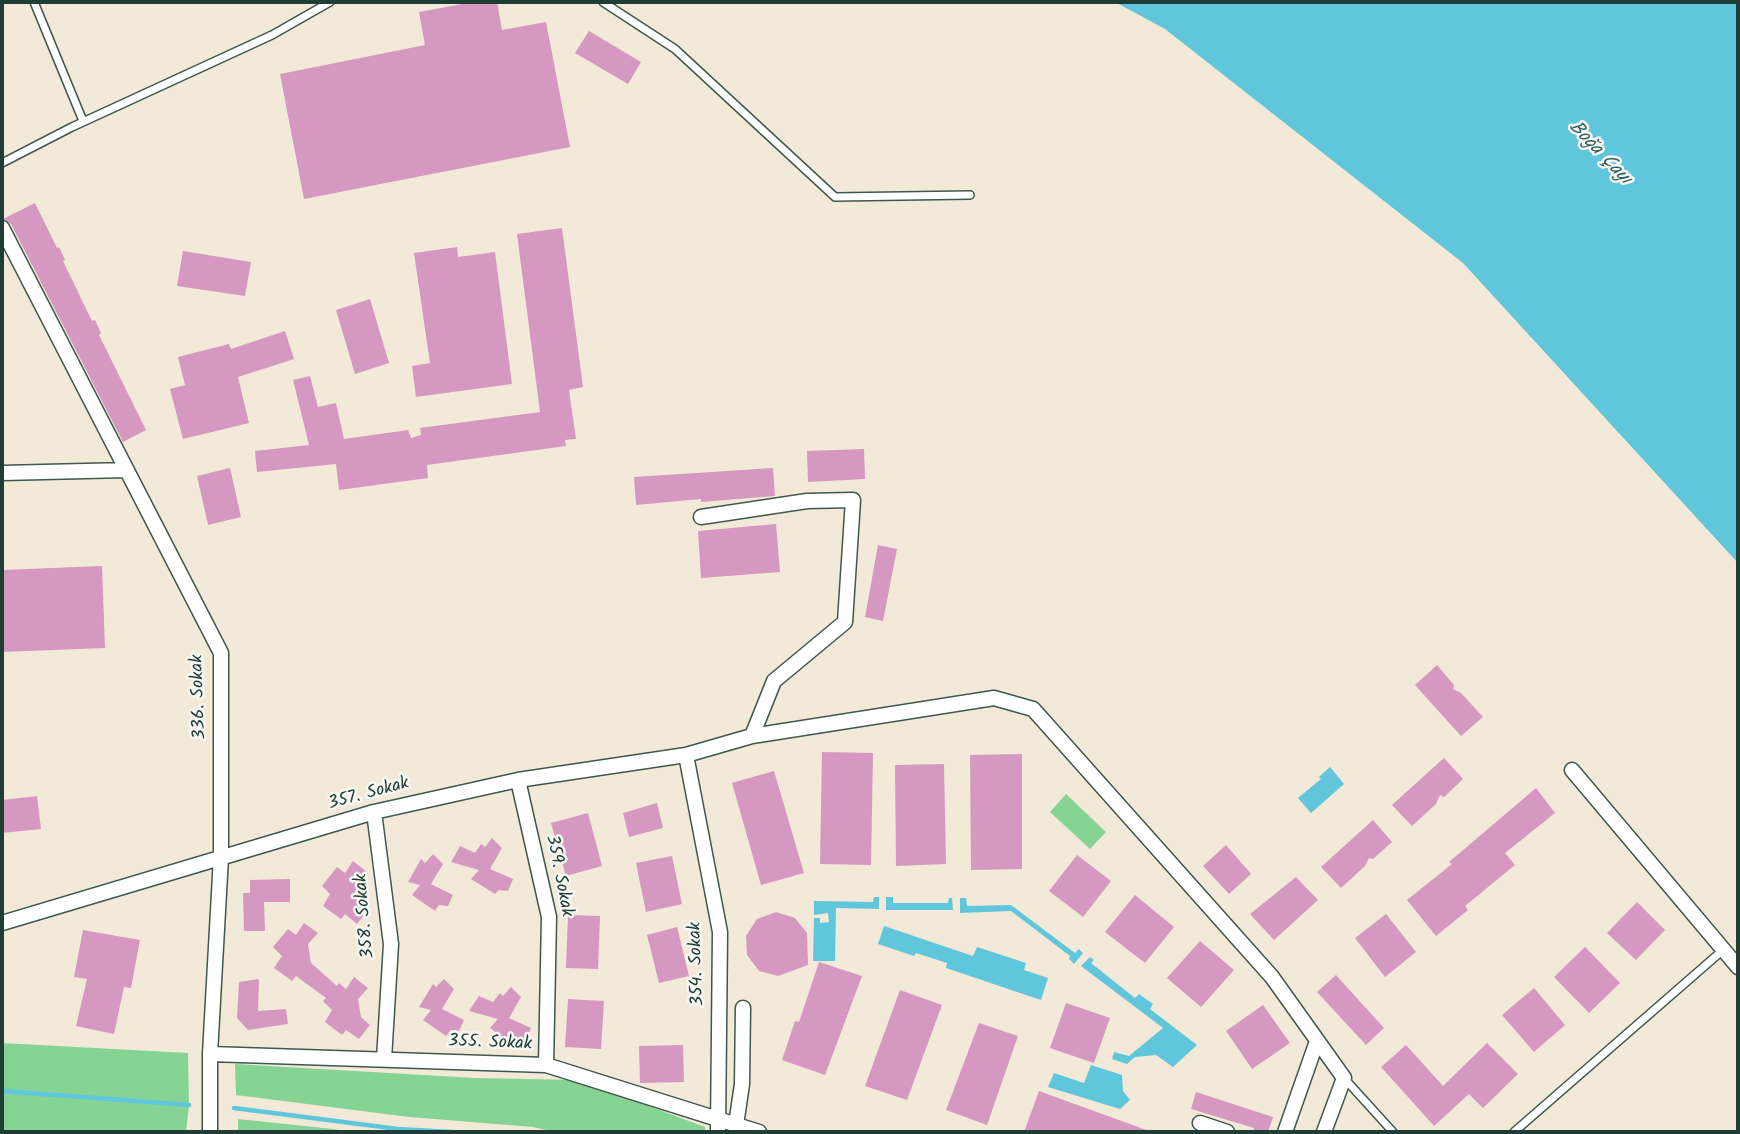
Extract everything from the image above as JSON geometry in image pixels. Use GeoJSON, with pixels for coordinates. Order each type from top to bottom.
{"type":"FeatureCollection","features":[{"type":"Feature","properties":{"kind":"street","name":"336. Sokak"},"geometry":{"type":"LineString","coordinates":[[2,228],[221,653],[221,857],[209,1054],[210,1132]]}},
{"type":"Feature","properties":{"kind":"street"},"geometry":{"type":"LineString","coordinates":[[2,473],[127,470]]}},
{"type":"Feature","properties":{"kind":"street"},"geometry":{"type":"LineString","coordinates":[[702,517],[807,500],[853,500],[845,622],[774,681],[752,736]]}},
{"type":"Feature","properties":{"kind":"street","name":"357. Sokak"},"geometry":{"type":"LineString","coordinates":[[2,923],[374,812],[518,780],[686,755],[752,736],[994,698],[1033,709],[1272,977],[1344,1078]]}},
{"type":"Feature","properties":{"kind":"street","name":"354. Sokak"},"geometry":{"type":"LineString","coordinates":[[686,755],[720,932],[718,1125]]}},
{"type":"Feature","properties":{"kind":"street"},"geometry":{"type":"LineString","coordinates":[[1572,770],[1738,967]]}},
{"type":"Feature","properties":{"kind":"street","name":"359. Sokak"},"geometry":{"type":"LineString","coordinates":[[518,780],[549,918],[547,1065]]}},
{"type":"Feature","properties":{"kind":"street","name":"358. Sokak"},"geometry":{"type":"LineString","coordinates":[[374,812],[391,944],[384,1059]]}},
{"type":"Feature","properties":{"kind":"street"},"geometry":{"type":"LineString","coordinates":[[736,1125],[742,1084],[743,1008]]}},
{"type":"Feature","properties":{"kind":"street"},"geometry":{"type":"LineString","coordinates":[[1285,1132],[1317,1041]]}},
{"type":"Feature","properties":{"kind":"street","name":"355. Sokak"},"geometry":{"type":"LineString","coordinates":[[209,1054],[547,1065],[718,1125],[736,1125],[759,1132]]}},
{"type":"Feature","properties":{"kind":"street"},"geometry":{"type":"LineString","coordinates":[[1324,1132],[1344,1078]]}},
{"type":"Feature","properties":{"kind":"street"},"geometry":{"type":"LineString","coordinates":[[1200,1123],[1227,1132]]}},
{"type":"Feature","properties":{"kind":"lane"},"geometry":{"type":"LineString","coordinates":[[34,2],[83,121]]}},
{"type":"Feature","properties":{"kind":"lane"},"geometry":{"type":"LineString","coordinates":[[2,163],[83,121],[272,35],[330,2]]}},
{"type":"Feature","properties":{"kind":"lane"},"geometry":{"type":"LineString","coordinates":[[603,2],[675,49],[835,197],[970,195]]}},
{"type":"Feature","properties":{"kind":"lane"},"geometry":{"type":"LineString","coordinates":[[1514,1132],[1723,950]]}},
{"type":"Feature","properties":{"kind":"lane"},"geometry":{"type":"LineString","coordinates":[[1344,1078],[1393,1132]]}},
{"type":"Feature","properties":{"kind":"green space"},"geometry":{"type":"Polygon","coordinates":[[[1066,794],[1106,832],[1090,849],[1050,812],[1066,794]]]}},
{"type":"Feature","properties":{"kind":"green space"},"geometry":{"type":"Polygon","coordinates":[[[2,1043],[188,1053],[189,1105],[186,1132],[2,1132],[2,1043]]]}},
{"type":"Feature","properties":{"kind":"green space"},"geometry":{"type":"Polygon","coordinates":[[[235,1064],[475,1078],[579,1080],[705,1127],[705,1132],[555,1132],[533,1127],[409,1117],[236,1095],[235,1064]]]}},
{"type":"Feature","properties":{"kind":"green space"},"geometry":{"type":"Polygon","coordinates":[[[238,1119],[333,1129],[352,1132],[238,1132],[238,1119]]]}},
{"type":"Feature","properties":{"kind":"water","name":"Boğa Çayı"},"geometry":{"type":"Polygon","coordinates":[[[1115,2],[1738,2],[1738,563],[1463,263],[1165,29],[1115,2]]]}},
{"type":"Feature","properties":{"kind":"water"},"geometry":{"type":"Polygon","coordinates":[[[1330,767],[1344,784],[1311,813],[1298,798],[1321,779],[1319,777],[1330,767]]]}},
{"type":"Feature","properties":{"kind":"water"},"geometry":{"type":"Polygon","coordinates":[[[874,897],[879,897],[879,909],[836,908],[835,961],[813,961],[814,918],[820,918],[820,923],[829,922],[828,913],[814,915],[814,901],[873,902],[874,897]]]}},
{"type":"Feature","properties":{"kind":"water"},"geometry":{"type":"Polygon","coordinates":[[[886,897],[893,897],[893,903],[948,903],[949,898],[952,898],[953,910],[886,910],[886,897]]]}},
{"type":"Feature","properties":{"kind":"water"},"geometry":{"type":"Polygon","coordinates":[[[960,898],[966,898],[967,906],[1011,905],[1075,953],[1079,949],[1083,953],[1074,964],[1069,959],[1070,956],[1011,911],[960,913],[960,898]]]}},
{"type":"Feature","properties":{"kind":"water"},"geometry":{"type":"Polygon","coordinates":[[[884,926],[973,956],[977,947],[1026,963],[1024,970],[1048,978],[1041,1000],[946,968],[947,963],[878,944],[884,926]]]}},
{"type":"Feature","properties":{"kind":"water"},"geometry":{"type":"Polygon","coordinates":[[[1090,957],[1094,960],[1091,963],[1135,998],[1139,994],[1153,1004],[1150,1009],[1197,1045],[1173,1067],[1156,1055],[1135,1057],[1127,1064],[1112,1059],[1114,1052],[1129,1056],[1163,1028],[1081,966],[1090,957]]]}},
{"type":"Feature","properties":{"kind":"water"},"geometry":{"type":"Polygon","coordinates":[[[1091,1065],[1122,1075],[1123,1091],[1130,1100],[1120,1109],[1048,1087],[1054,1073],[1084,1083],[1091,1065]]]}},
{"type":"Feature","properties":{"kind":"building"},"geometry":{"type":"Polygon","coordinates":[[[473,2],[497,2],[502,30],[546,22],[570,147],[304,199],[280,74],[425,45],[419,12],[473,2]]]}},
{"type":"Feature","properties":{"kind":"building"},"geometry":{"type":"Polygon","coordinates":[[[589,31],[641,62],[628,84],[575,53],[589,31]]]}},
{"type":"Feature","properties":{"kind":"building"},"geometry":{"type":"Polygon","coordinates":[[[35,203],[57,248],[59,247],[92,321],[95,320],[101,333],[99,335],[146,430],[123,442],[11,224],[3,219],[35,203]]]}},
{"type":"Feature","properties":{"kind":"building"},"geometry":{"type":"Polygon","coordinates":[[[562,228],[583,387],[569,390],[576,439],[565,440],[566,446],[427,465],[428,478],[339,490],[336,464],[257,472],[255,451],[309,445],[293,380],[310,376],[318,407],[336,403],[344,439],[408,430],[411,438],[421,435],[420,428],[540,412],[517,234],[562,228]]]}},
{"type":"Feature","properties":{"kind":"building"},"geometry":{"type":"Polygon","coordinates":[[[457,247],[458,257],[495,252],[512,384],[416,397],[412,366],[430,363],[414,253],[457,247]]]}},
{"type":"Feature","properties":{"kind":"building"},"geometry":{"type":"Polygon","coordinates":[[[183,251],[251,262],[245,296],[177,286],[183,251]]]}},
{"type":"Feature","properties":{"kind":"building"},"geometry":{"type":"Polygon","coordinates":[[[370,299],[389,363],[355,374],[336,310],[370,299]]]}},
{"type":"Feature","properties":{"kind":"building"},"geometry":{"type":"Polygon","coordinates":[[[285,331],[294,359],[238,377],[249,423],[183,439],[170,389],[185,385],[178,357],[229,344],[231,349],[285,331]]]}},
{"type":"Feature","properties":{"kind":"building"},"geometry":{"type":"Polygon","coordinates":[[[864,449],[865,479],[808,482],[807,451],[864,449]]]}},
{"type":"Feature","properties":{"kind":"building"},"geometry":{"type":"Polygon","coordinates":[[[230,468],[241,517],[208,525],[197,476],[230,468]]]}},
{"type":"Feature","properties":{"kind":"building"},"geometry":{"type":"Polygon","coordinates":[[[773,468],[775,496],[636,505],[634,477],[773,468]]]}},
{"type":"Feature","properties":{"kind":"building"},"geometry":{"type":"Polygon","coordinates":[[[776,524],[780,572],[701,578],[698,531],[776,524]]]}},
{"type":"Feature","properties":{"kind":"building"},"geometry":{"type":"Polygon","coordinates":[[[878,545],[897,549],[883,621],[865,617],[878,545]]]}},
{"type":"Feature","properties":{"kind":"building"},"geometry":{"type":"Polygon","coordinates":[[[102,566],[105,648],[2,652],[2,570],[102,566]]]}},
{"type":"Feature","properties":{"kind":"building"},"geometry":{"type":"Polygon","coordinates":[[[1437,665],[1454,685],[1453,689],[1461,693],[1483,717],[1461,736],[1415,685],[1437,665]]]}},
{"type":"Feature","properties":{"kind":"building"},"geometry":{"type":"Polygon","coordinates":[[[822,752],[873,753],[871,865],[820,864],[822,752]]]}},
{"type":"Feature","properties":{"kind":"building"},"geometry":{"type":"Polygon","coordinates":[[[1022,754],[1022,869],[971,870],[970,755],[1022,754]]]}},
{"type":"Feature","properties":{"kind":"building"},"geometry":{"type":"Polygon","coordinates":[[[1444,758],[1463,779],[1444,797],[1440,795],[1436,804],[1412,826],[1392,805],[1444,758]]]}},
{"type":"Feature","properties":{"kind":"building"},"geometry":{"type":"Polygon","coordinates":[[[944,764],[946,864],[896,866],[895,765],[944,764]]]}},
{"type":"Feature","properties":{"kind":"building"},"geometry":{"type":"Polygon","coordinates":[[[774,771],[804,873],[761,885],[732,783],[774,771]]]}},
{"type":"Feature","properties":{"kind":"building"},"geometry":{"type":"Polygon","coordinates":[[[1536,788],[1555,813],[1505,853],[1515,865],[1465,906],[1468,910],[1436,936],[1407,900],[1452,864],[1449,862],[1536,788]]]}},
{"type":"Feature","properties":{"kind":"building"},"geometry":{"type":"Polygon","coordinates":[[[37,796],[41,829],[2,833],[2,800],[37,796]]]}},
{"type":"Feature","properties":{"kind":"building"},"geometry":{"type":"Polygon","coordinates":[[[657,803],[663,828],[629,837],[623,813],[657,803]]]}},
{"type":"Feature","properties":{"kind":"building"},"geometry":{"type":"Polygon","coordinates":[[[588,813],[602,866],[566,876],[551,823],[588,813]]]}},
{"type":"Feature","properties":{"kind":"building"},"geometry":{"type":"Polygon","coordinates":[[[1373,820],[1392,842],[1373,859],[1369,858],[1365,866],[1341,888],[1321,867],[1373,820]]]}},
{"type":"Feature","properties":{"kind":"building"},"geometry":{"type":"Polygon","coordinates":[[[492,838],[502,848],[490,869],[513,879],[508,891],[499,890],[495,894],[471,879],[479,870],[451,862],[460,846],[475,853],[481,844],[485,847],[492,838]]]}},
{"type":"Feature","properties":{"kind":"building"},"geometry":{"type":"Polygon","coordinates":[[[1226,845],[1251,874],[1229,894],[1203,866],[1226,845]]]}},
{"type":"Feature","properties":{"kind":"building"},"geometry":{"type":"Polygon","coordinates":[[[433,854],[443,864],[431,884],[453,895],[448,906],[439,905],[435,911],[412,895],[420,885],[408,882],[421,859],[425,863],[433,854]]]}},
{"type":"Feature","properties":{"kind":"building"},"geometry":{"type":"Polygon","coordinates":[[[1077,855],[1111,881],[1083,917],[1049,891],[1077,855]]]}},
{"type":"Feature","properties":{"kind":"building"},"geometry":{"type":"Polygon","coordinates":[[[672,856],[682,904],[646,912],[636,863],[672,856]]]}},
{"type":"Feature","properties":{"kind":"building"},"geometry":{"type":"Polygon","coordinates":[[[353,861],[367,872],[357,883],[360,901],[369,909],[357,924],[345,914],[341,919],[323,906],[330,894],[322,886],[337,867],[345,873],[353,861]]]}},
{"type":"Feature","properties":{"kind":"building"},"geometry":{"type":"Polygon","coordinates":[[[1296,877],[1318,900],[1274,940],[1250,914],[1296,877]]]}},
{"type":"Feature","properties":{"kind":"building"},"geometry":{"type":"Polygon","coordinates":[[[290,879],[290,902],[264,902],[265,931],[244,931],[243,893],[250,893],[250,880],[290,879]]]}},
{"type":"Feature","properties":{"kind":"building"},"geometry":{"type":"Polygon","coordinates":[[[1135,895],[1174,927],[1145,963],[1105,932],[1135,895]]]}},
{"type":"Feature","properties":{"kind":"building"},"geometry":{"type":"Polygon","coordinates":[[[1637,902],[1665,930],[1636,960],[1607,933],[1637,902]]]}},
{"type":"Feature","properties":{"kind":"building"},"geometry":{"type":"Polygon","coordinates":[[[776,912],[795,918],[807,933],[808,965],[778,976],[759,971],[747,955],[746,936],[757,919],[776,912]]]}},
{"type":"Feature","properties":{"kind":"building"},"geometry":{"type":"Polygon","coordinates":[[[1386,914],[1416,952],[1385,977],[1355,938],[1386,914]]]}},
{"type":"Feature","properties":{"kind":"building"},"geometry":{"type":"Polygon","coordinates":[[[568,915],[600,916],[598,969],[566,968],[568,915]]]}},
{"type":"Feature","properties":{"kind":"building"},"geometry":{"type":"Polygon","coordinates":[[[304,923],[318,933],[308,944],[311,963],[337,986],[339,983],[346,989],[354,977],[368,988],[358,999],[361,1017],[370,1025],[359,1039],[346,1030],[342,1035],[325,1022],[332,1010],[323,1001],[326,998],[296,976],[292,981],[274,968],[282,956],[273,947],[288,929],[296,935],[304,923]]]}},
{"type":"Feature","properties":{"kind":"building"},"geometry":{"type":"Polygon","coordinates":[[[677,927],[689,976],[659,983],[647,935],[677,927]]]}},
{"type":"Feature","properties":{"kind":"building"},"geometry":{"type":"Polygon","coordinates":[[[83,930],[140,940],[131,988],[124,987],[114,1034],[76,1026],[87,979],[74,977],[83,930]]]}},
{"type":"Feature","properties":{"kind":"building"},"geometry":{"type":"Polygon","coordinates":[[[1200,941],[1234,970],[1201,1007],[1167,978],[1200,941]]]}},
{"type":"Feature","properties":{"kind":"building"},"geometry":{"type":"Polygon","coordinates":[[[1585,947],[1620,983],[1589,1013],[1554,977],[1585,947]]]}},
{"type":"Feature","properties":{"kind":"building"},"geometry":{"type":"Polygon","coordinates":[[[819,962],[862,976],[825,1075],[782,1060],[795,1021],[799,1022],[819,962]]]}},
{"type":"Feature","properties":{"kind":"building"},"geometry":{"type":"Polygon","coordinates":[[[1336,975],[1384,1028],[1366,1045],[1317,992],[1336,975]]]}},
{"type":"Feature","properties":{"kind":"building"},"geometry":{"type":"Polygon","coordinates":[[[259,979],[258,1011],[286,1009],[288,1024],[248,1030],[237,1018],[239,982],[259,979]]]}},
{"type":"Feature","properties":{"kind":"building"},"geometry":{"type":"Polygon","coordinates":[[[444,979],[454,989],[442,1009],[464,1020],[459,1031],[451,1030],[446,1036],[423,1020],[431,1010],[419,1007],[433,984],[436,987],[444,979]]]}},
{"type":"Feature","properties":{"kind":"building"},"geometry":{"type":"Polygon","coordinates":[[[511,987],[521,997],[509,1018],[531,1028],[526,1040],[518,1039],[513,1044],[490,1028],[498,1019],[469,1011],[479,996],[493,1002],[500,993],[503,996],[511,987]]]}},
{"type":"Feature","properties":{"kind":"building"},"geometry":{"type":"Polygon","coordinates":[[[1534,988],[1565,1025],[1534,1052],[1502,1015],[1534,988]]]}},
{"type":"Feature","properties":{"kind":"building"},"geometry":{"type":"Polygon","coordinates":[[[900,990],[942,1005],[907,1100],[865,1086],[900,990]]]}},
{"type":"Feature","properties":{"kind":"building"},"geometry":{"type":"Polygon","coordinates":[[[568,999],[604,1001],[601,1049],[565,1047],[568,999]]]}},
{"type":"Feature","properties":{"kind":"building"},"geometry":{"type":"Polygon","coordinates":[[[1066,1003],[1110,1018],[1094,1063],[1050,1048],[1066,1003]]]}},
{"type":"Feature","properties":{"kind":"building"},"geometry":{"type":"Polygon","coordinates":[[[1263,1005],[1290,1043],[1252,1069],[1226,1031],[1263,1005]]]}},
{"type":"Feature","properties":{"kind":"building"},"geometry":{"type":"Polygon","coordinates":[[[979,1023],[1018,1036],[987,1125],[946,1110],[979,1023]]]}},
{"type":"Feature","properties":{"kind":"building"},"geometry":{"type":"Polygon","coordinates":[[[1487,1043],[1518,1074],[1483,1108],[1469,1094],[1434,1126],[1381,1067],[1406,1045],[1443,1086],[1487,1043]]]}},
{"type":"Feature","properties":{"kind":"building"},"geometry":{"type":"Polygon","coordinates":[[[683,1045],[684,1082],[640,1083],[639,1046],[683,1045]]]}},
{"type":"Feature","properties":{"kind":"building"},"geometry":{"type":"Polygon","coordinates":[[[1039,1091],[1149,1131],[1149,1132],[1024,1132],[1039,1091]]]}},
{"type":"Feature","properties":{"kind":"building"},"geometry":{"type":"Polygon","coordinates":[[[1196,1092],[1273,1117],[1268,1132],[1253,1132],[1254,1128],[1191,1109],[1196,1092]]]}},
{"type":"Feature","properties":{"kind":"waterway"},"geometry":{"type":"LineString","coordinates":[[2,1091],[189,1105]]}},
{"type":"Feature","properties":{"kind":"waterway"},"geometry":{"type":"LineString","coordinates":[[234,1108],[398,1129],[451,1132]]}}]}
